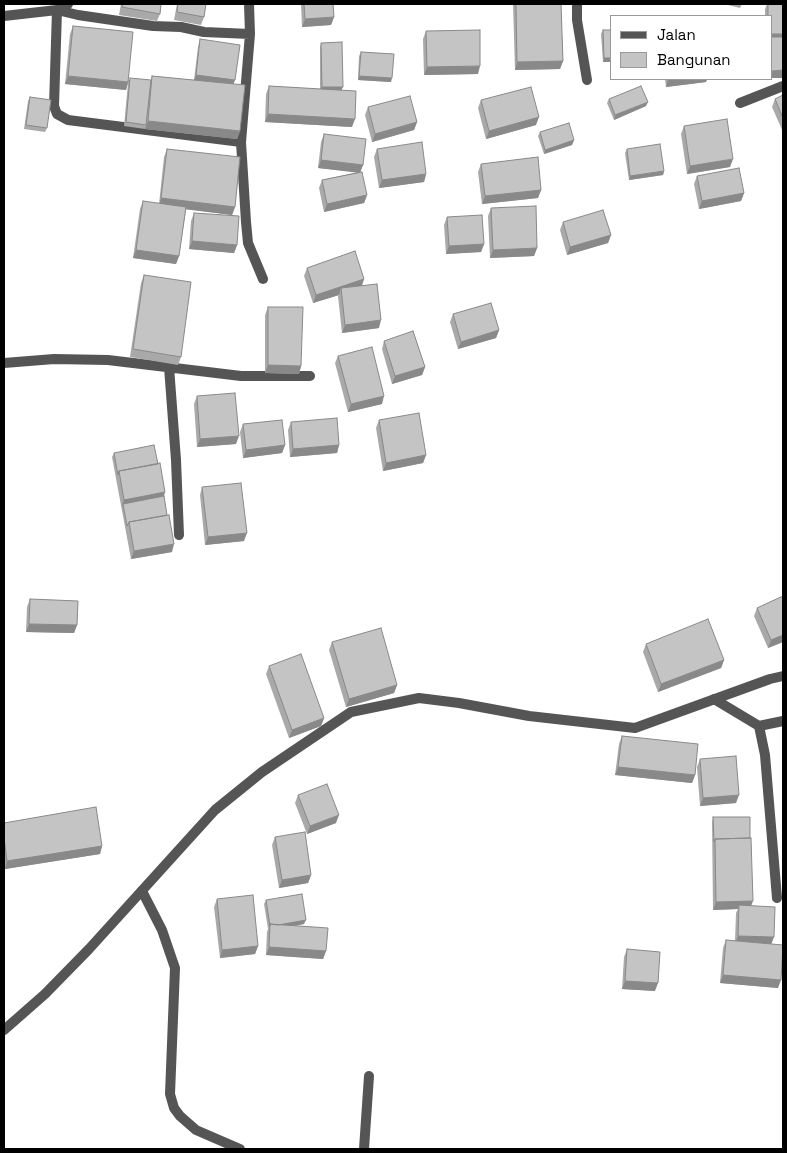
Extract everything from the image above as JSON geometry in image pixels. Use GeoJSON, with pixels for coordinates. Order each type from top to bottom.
{"type":"FeatureCollection","features":[{"type":"Feature","properties":{"kind":"street"},"geometry":{"type":"LineString","coordinates":[[57,10],[68,4]]}},
{"type":"Feature","properties":{"kind":"street"},"geometry":{"type":"LineString","coordinates":[[249,4],[250,34],[241,142],[248,243],[263,279]]}},
{"type":"Feature","properties":{"kind":"street"},"geometry":{"type":"LineString","coordinates":[[577,4],[577,20],[587,80]]}},
{"type":"Feature","properties":{"kind":"street"},"geometry":{"type":"LineString","coordinates":[[57,10],[54,106],[57,114],[68,120],[241,142]]}},
{"type":"Feature","properties":{"kind":"street"},"geometry":{"type":"LineString","coordinates":[[4,16],[57,10],[153,26],[181,27],[214,33],[250,34]]}},
{"type":"Feature","properties":{"kind":"street"},"geometry":{"type":"LineString","coordinates":[[740,103],[783,86]]}},
{"type":"Feature","properties":{"kind":"street"},"geometry":{"type":"LineString","coordinates":[[4,363],[54,359],[108,360],[241,376],[310,376]]}},
{"type":"Feature","properties":{"kind":"street"},"geometry":{"type":"LineString","coordinates":[[169,367],[179,535]]}},
{"type":"Feature","properties":{"kind":"street"},"geometry":{"type":"LineString","coordinates":[[4,1030],[45,994],[215,810],[262,772],[351,712],[419,698],[459,703],[529,716],[635,728],[783,676]]}},
{"type":"Feature","properties":{"kind":"street"},"geometry":{"type":"LineString","coordinates":[[714,699],[759,726],[783,721]]}},
{"type":"Feature","properties":{"kind":"street"},"geometry":{"type":"LineString","coordinates":[[759,726],[765,755],[777,898]]}},
{"type":"Feature","properties":{"kind":"street"},"geometry":{"type":"LineString","coordinates":[[142,891],[162,930],[175,968],[170,1094],[174,1108],[196,1130],[240,1149]]}},
{"type":"Feature","properties":{"kind":"street"},"geometry":{"type":"LineString","coordinates":[[364,1149],[369,1076]]}},
{"type":"Feature","properties":{"kind":"building"},"geometry":{"type":"Polygon","coordinates":[[[123,4],[161,4],[160,14],[122,7],[123,4]]]}},
{"type":"Feature","properties":{"kind":"building"},"geometry":{"type":"Polygon","coordinates":[[[178,4],[206,4],[204,17],[177,12],[178,4]]]}},
{"type":"Feature","properties":{"kind":"building"},"geometry":{"type":"Polygon","coordinates":[[[304,4],[333,4],[334,17],[305,19],[304,4]]]}},
{"type":"Feature","properties":{"kind":"building"},"geometry":{"type":"Polygon","coordinates":[[[516,4],[561,4],[563,61],[517,62],[516,4]]]}},
{"type":"Feature","properties":{"kind":"building"},"geometry":{"type":"Polygon","coordinates":[[[768,4],[783,4],[783,34],[772,34],[772,15],[768,15],[768,4]]]}},
{"type":"Feature","properties":{"kind":"building"},"geometry":{"type":"Polygon","coordinates":[[[73,26],[133,32],[128,82],[68,76],[73,26]]]}},
{"type":"Feature","properties":{"kind":"building"},"geometry":{"type":"Polygon","coordinates":[[[480,30],[480,66],[427,67],[426,31],[480,30]]]}},
{"type":"Feature","properties":{"kind":"building"},"geometry":{"type":"Polygon","coordinates":[[[603,30],[610,30],[610,58],[604,58],[603,30]]]}},
{"type":"Feature","properties":{"kind":"building"},"geometry":{"type":"Polygon","coordinates":[[[772,37],[783,37],[783,70],[772,71],[772,37]]]}},
{"type":"Feature","properties":{"kind":"building"},"geometry":{"type":"Polygon","coordinates":[[[200,39],[240,45],[235,80],[196,75],[200,39]]]}},
{"type":"Feature","properties":{"kind":"building"},"geometry":{"type":"Polygon","coordinates":[[[342,42],[343,87],[322,87],[321,43],[342,42]]]}},
{"type":"Feature","properties":{"kind":"building"},"geometry":{"type":"Polygon","coordinates":[[[361,52],[394,54],[392,78],[359,76],[361,52]]]}},
{"type":"Feature","properties":{"kind":"building"},"geometry":{"type":"Polygon","coordinates":[[[152,76],[245,85],[240,131],[148,121],[152,76]]]}},
{"type":"Feature","properties":{"kind":"building"},"geometry":{"type":"Polygon","coordinates":[[[130,78],[151,80],[146,125],[126,122],[130,78]]]}},
{"type":"Feature","properties":{"kind":"building"},"geometry":{"type":"Polygon","coordinates":[[[269,86],[356,91],[355,119],[268,114],[269,86]]]}},
{"type":"Feature","properties":{"kind":"building"},"geometry":{"type":"Polygon","coordinates":[[[641,86],[648,102],[615,115],[609,99],[641,86]]]}},
{"type":"Feature","properties":{"kind":"building"},"geometry":{"type":"Polygon","coordinates":[[[531,87],[539,117],[489,131],[481,100],[531,87]]]}},
{"type":"Feature","properties":{"kind":"building"},"geometry":{"type":"Polygon","coordinates":[[[783,95],[783,118],[775,99],[783,95]]]}},
{"type":"Feature","properties":{"kind":"building"},"geometry":{"type":"Polygon","coordinates":[[[410,96],[417,122],[375,134],[368,107],[410,96]]]}},
{"type":"Feature","properties":{"kind":"building"},"geometry":{"type":"Polygon","coordinates":[[[30,97],[51,100],[47,128],[26,125],[30,97]]]}},
{"type":"Feature","properties":{"kind":"building"},"geometry":{"type":"Polygon","coordinates":[[[727,119],[733,159],[690,166],[684,126],[727,119]]]}},
{"type":"Feature","properties":{"kind":"building"},"geometry":{"type":"Polygon","coordinates":[[[569,123],[574,140],[545,150],[540,132],[569,123]]]}},
{"type":"Feature","properties":{"kind":"building"},"geometry":{"type":"Polygon","coordinates":[[[324,134],[366,139],[363,165],[321,160],[324,134]]]}},
{"type":"Feature","properties":{"kind":"building"},"geometry":{"type":"Polygon","coordinates":[[[422,142],[426,174],[382,180],[377,149],[422,142]]]}},
{"type":"Feature","properties":{"kind":"building"},"geometry":{"type":"Polygon","coordinates":[[[660,144],[664,171],[630,176],[627,149],[660,144]]]}},
{"type":"Feature","properties":{"kind":"building"},"geometry":{"type":"Polygon","coordinates":[[[167,149],[240,157],[235,207],[161,198],[167,149]]]}},
{"type":"Feature","properties":{"kind":"building"},"geometry":{"type":"Polygon","coordinates":[[[538,157],[541,190],[485,196],[481,164],[538,157]]]}},
{"type":"Feature","properties":{"kind":"building"},"geometry":{"type":"Polygon","coordinates":[[[739,168],[744,193],[702,201],[697,176],[739,168]]]}},
{"type":"Feature","properties":{"kind":"building"},"geometry":{"type":"Polygon","coordinates":[[[362,172],[367,195],[327,204],[322,180],[362,172]]]}},
{"type":"Feature","properties":{"kind":"building"},"geometry":{"type":"Polygon","coordinates":[[[143,201],[186,207],[179,256],[136,250],[143,201]]]}},
{"type":"Feature","properties":{"kind":"building"},"geometry":{"type":"Polygon","coordinates":[[[536,206],[537,248],[493,250],[491,208],[536,206]]]}},
{"type":"Feature","properties":{"kind":"building"},"geometry":{"type":"Polygon","coordinates":[[[603,210],[611,235],[570,247],[563,222],[603,210]]]}},
{"type":"Feature","properties":{"kind":"building"},"geometry":{"type":"Polygon","coordinates":[[[194,213],[239,216],[237,245],[192,241],[194,213]]]}},
{"type":"Feature","properties":{"kind":"building"},"geometry":{"type":"Polygon","coordinates":[[[482,215],[484,244],[449,246],[447,217],[482,215]]]}},
{"type":"Feature","properties":{"kind":"building"},"geometry":{"type":"Polygon","coordinates":[[[355,251],[364,279],[316,295],[307,268],[355,251]]]}},
{"type":"Feature","properties":{"kind":"building"},"geometry":{"type":"Polygon","coordinates":[[[144,275],[191,282],[181,357],[133,349],[144,275]]]}},
{"type":"Feature","properties":{"kind":"building"},"geometry":{"type":"Polygon","coordinates":[[[377,284],[381,320],[345,325],[341,288],[377,284]]]}},
{"type":"Feature","properties":{"kind":"building"},"geometry":{"type":"Polygon","coordinates":[[[491,303],[499,330],[461,342],[453,314],[491,303]]]}},
{"type":"Feature","properties":{"kind":"building"},"geometry":{"type":"Polygon","coordinates":[[[268,307],[303,307],[301,366],[268,365],[268,307]]]}},
{"type":"Feature","properties":{"kind":"building"},"geometry":{"type":"Polygon","coordinates":[[[413,331],[425,367],[395,376],[384,341],[413,331]]]}},
{"type":"Feature","properties":{"kind":"building"},"geometry":{"type":"Polygon","coordinates":[[[372,347],[384,396],[351,404],[338,356],[372,347]]]}},
{"type":"Feature","properties":{"kind":"building"},"geometry":{"type":"Polygon","coordinates":[[[235,393],[239,436],[200,439],[197,396],[235,393]]]}},
{"type":"Feature","properties":{"kind":"building"},"geometry":{"type":"Polygon","coordinates":[[[419,413],[426,455],[386,463],[379,420],[419,413]]]}},
{"type":"Feature","properties":{"kind":"building"},"geometry":{"type":"Polygon","coordinates":[[[337,418],[339,445],[293,449],[291,422],[337,418]]]}},
{"type":"Feature","properties":{"kind":"building"},"geometry":{"type":"Polygon","coordinates":[[[282,420],[285,445],[246,450],[243,424],[282,420]]]}},
{"type":"Feature","properties":{"kind":"building"},"geometry":{"type":"Polygon","coordinates":[[[154,445],[158,464],[119,471],[118,475],[114,453],[154,445]]]}},
{"type":"Feature","properties":{"kind":"building"},"geometry":{"type":"Polygon","coordinates":[[[160,463],[165,492],[124,500],[119,471],[160,463]]]}},
{"type":"Feature","properties":{"kind":"building"},"geometry":{"type":"Polygon","coordinates":[[[241,483],[247,533],[208,537],[202,487],[241,483]]]}},
{"type":"Feature","properties":{"kind":"building"},"geometry":{"type":"Polygon","coordinates":[[[164,496],[167,515],[129,522],[127,526],[123,504],[164,496]]]}},
{"type":"Feature","properties":{"kind":"building"},"geometry":{"type":"Polygon","coordinates":[[[169,515],[174,544],[134,551],[129,522],[169,515]]]}},
{"type":"Feature","properties":{"kind":"building"},"geometry":{"type":"Polygon","coordinates":[[[783,596],[783,635],[771,640],[757,608],[783,596]]]}},
{"type":"Feature","properties":{"kind":"building"},"geometry":{"type":"Polygon","coordinates":[[[30,599],[78,601],[77,625],[29,624],[30,599]]]}},
{"type":"Feature","properties":{"kind":"building"},"geometry":{"type":"Polygon","coordinates":[[[708,619],[724,660],[661,684],[646,644],[708,619]]]}},
{"type":"Feature","properties":{"kind":"building"},"geometry":{"type":"Polygon","coordinates":[[[381,628],[397,685],[349,699],[332,642],[381,628]]]}},
{"type":"Feature","properties":{"kind":"building"},"geometry":{"type":"Polygon","coordinates":[[[301,654],[324,718],[292,730],[269,666],[301,654]]]}},
{"type":"Feature","properties":{"kind":"building"},"geometry":{"type":"Polygon","coordinates":[[[622,736],[698,744],[695,775],[618,767],[622,736]]]}},
{"type":"Feature","properties":{"kind":"building"},"geometry":{"type":"Polygon","coordinates":[[[736,756],[739,795],[703,798],[700,759],[736,756]]]}},
{"type":"Feature","properties":{"kind":"building"},"geometry":{"type":"Polygon","coordinates":[[[327,784],[339,815],[310,826],[298,795],[327,784]]]}},
{"type":"Feature","properties":{"kind":"building"},"geometry":{"type":"Polygon","coordinates":[[[96,807],[102,846],[7,861],[4,823],[96,807]]]}},
{"type":"Feature","properties":{"kind":"building"},"geometry":{"type":"Polygon","coordinates":[[[713,817],[750,817],[750,838],[715,839],[714,842],[713,817]]]}},
{"type":"Feature","properties":{"kind":"building"},"geometry":{"type":"Polygon","coordinates":[[[305,832],[311,875],[282,880],[275,837],[305,832]]]}},
{"type":"Feature","properties":{"kind":"building"},"geometry":{"type":"Polygon","coordinates":[[[751,838],[753,901],[716,902],[715,839],[751,838]]]}},
{"type":"Feature","properties":{"kind":"building"},"geometry":{"type":"Polygon","coordinates":[[[302,894],[306,920],[278,925],[270,924],[270,926],[266,900],[302,894]]]}},
{"type":"Feature","properties":{"kind":"building"},"geometry":{"type":"Polygon","coordinates":[[[253,895],[258,946],[222,950],[217,899],[253,895]]]}},
{"type":"Feature","properties":{"kind":"building"},"geometry":{"type":"Polygon","coordinates":[[[739,905],[775,907],[774,937],[738,936],[739,905]]]}},
{"type":"Feature","properties":{"kind":"building"},"geometry":{"type":"Polygon","coordinates":[[[270,924],[328,928],[326,951],[269,947],[270,924]]]}},
{"type":"Feature","properties":{"kind":"building"},"geometry":{"type":"Polygon","coordinates":[[[726,940],[783,945],[781,980],[723,975],[726,940]]]}},
{"type":"Feature","properties":{"kind":"building"},"geometry":{"type":"Polygon","coordinates":[[[627,949],[660,952],[658,983],[625,981],[627,949]]]}}]}
